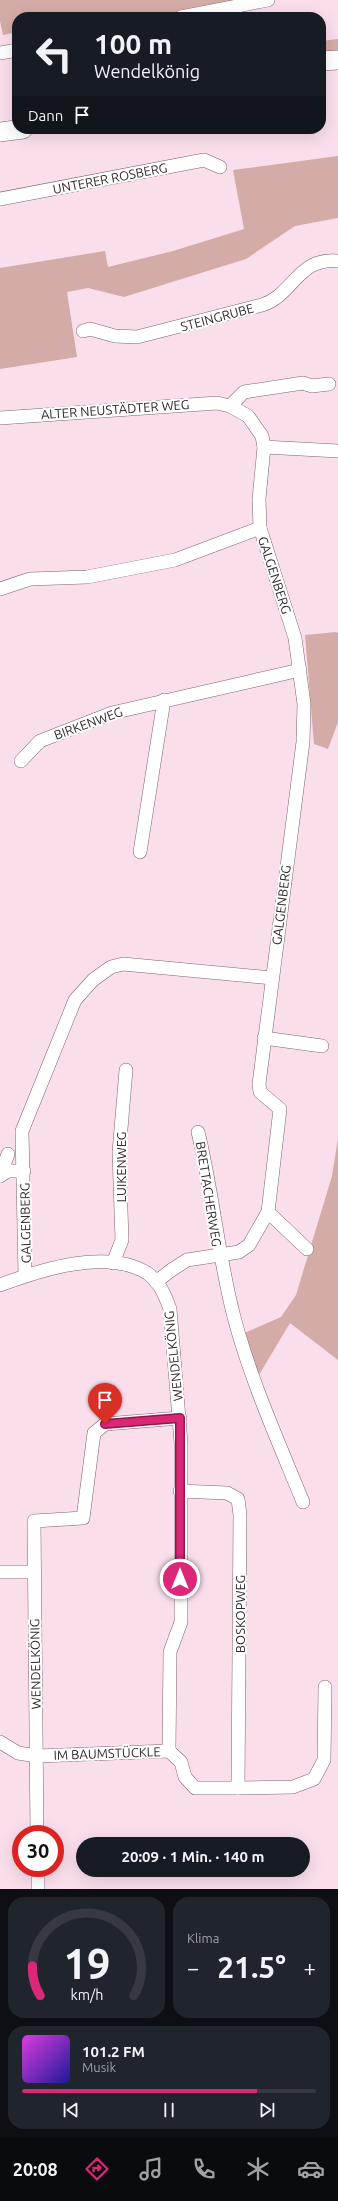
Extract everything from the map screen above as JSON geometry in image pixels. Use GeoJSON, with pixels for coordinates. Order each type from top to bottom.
{"type":"FeatureCollection","features":[{"type":"Feature","properties":{"kind":"street"},"geometry":{"type":"LineString","coordinates":[[207,12],[268,0]]}},
{"type":"Feature","properties":{"kind":"street"},"geometry":{"type":"LineString","coordinates":[[0,53],[12,51]]}},
{"type":"Feature","properties":{"kind":"street"},"geometry":{"type":"LineString","coordinates":[[326,61],[338,60]]}},
{"type":"Feature","properties":{"kind":"street","name":"UNTERER ROSBERG"},"geometry":{"type":"LineString","coordinates":[[0,199],[204,160],[220,167]]}},
{"type":"Feature","properties":{"kind":"street","name":"STEINGRUBE"},"geometry":{"type":"LineString","coordinates":[[82,331],[90,329],[115,336],[138,337],[262,305],[276,299],[302,271],[317,262],[338,261]]}},
{"type":"Feature","properties":{"kind":"street"},"geometry":{"type":"LineString","coordinates":[[230,406],[244,392],[303,383],[312,386],[329,384]]}},
{"type":"Feature","properties":{"kind":"street","name":"ALTER NEUSTÄDTER WEG"},"geometry":{"type":"LineString","coordinates":[[0,418],[187,404],[217,404],[230,406],[248,416],[262,436],[264,447]]}},
{"type":"Feature","properties":{"kind":"street"},"geometry":{"type":"LineString","coordinates":[[264,447],[338,452]]}},
{"type":"Feature","properties":{"kind":"street","name":"GALGENBERG"},"geometry":{"type":"LineString","coordinates":[[26,1276],[22,1131],[76,1000],[93,980],[111,967],[123,964],[272,978],[303,742],[304,704],[294,631],[260,528],[259,499],[264,447]]}},
{"type":"Feature","properties":{"kind":"street"},"geometry":{"type":"LineString","coordinates":[[0,589],[30,579],[87,577],[174,560],[260,528]]}},
{"type":"Feature","properties":{"kind":"street","name":"BIRKENWEG"},"geometry":{"type":"LineString","coordinates":[[21,761],[40,741],[112,713],[300,670]]}},
{"type":"Feature","properties":{"kind":"street"},"geometry":{"type":"LineString","coordinates":[[140,852],[164,700]]}},
{"type":"Feature","properties":{"kind":"street","name":"BRETTACHERWEG"},"geometry":{"type":"LineString","coordinates":[[156,1282],[187,1260],[239,1252],[248,1245],[268,1212],[280,1109],[260,1092],[259,1084],[272,978]]}},
{"type":"Feature","properties":{"kind":"street"},"geometry":{"type":"LineString","coordinates":[[264,1038],[322,1046]]}},
{"type":"Feature","properties":{"kind":"street","name":"LUIKENWEG"},"geometry":{"type":"LineString","coordinates":[[113,1263],[122,1240],[119,1152],[126,1070]]}},
{"type":"Feature","properties":{"kind":"street","name":"BRETTACHERWEG"},"geometry":{"type":"LineString","coordinates":[[198,1132],[204,1158],[219,1256],[251,1376],[303,1502]]}},
{"type":"Feature","properties":{"kind":"street","name":"GALGENBERG"},"geometry":{"type":"LineString","coordinates":[[0,1176],[8,1154]]}},
{"type":"Feature","properties":{"kind":"street","name":"GALGENBERG"},"geometry":{"type":"LineString","coordinates":[[0,1176],[8,1171],[24,1171]]}},
{"type":"Feature","properties":{"kind":"street"},"geometry":{"type":"LineString","coordinates":[[268,1212],[307,1249]]}},
{"type":"Feature","properties":{"kind":"street","name":"WENDELKÖNIG"},"geometry":{"type":"LineString","coordinates":[[0,1285],[70,1264],[113,1263],[135,1268],[147,1274],[156,1282],[165,1294],[170,1309],[180,1418],[105,1424],[94,1433],[83,1518],[34,1521],[38,1825]]}},
{"type":"Feature","properties":{"kind":"street","name":"IM BAUMSTÜCKLE"},"geometry":{"type":"LineString","coordinates":[[0,1742],[18,1753],[37,1756],[169,1751],[170,1652],[180,1622],[180,1418]]}},
{"type":"Feature","properties":{"kind":"street","name":"BOSKOPWEG"},"geometry":{"type":"LineString","coordinates":[[180,1492],[227,1493],[238,1499],[240,1515],[238,1788]]}},
{"type":"Feature","properties":{"kind":"street"},"geometry":{"type":"LineString","coordinates":[[0,1572],[34,1572]]}},
{"type":"Feature","properties":{"kind":"street"},"geometry":{"type":"LineString","coordinates":[[169,1751],[181,1762],[185,1777],[194,1788],[293,1787],[314,1779],[324,1760],[325,1687]]}},
{"type":"Feature","properties":{"kind":"street"},"geometry":{"type":"LineString","coordinates":[[38,1877],[38,1889]]}},
{"type":"Feature","properties":{"kind":"shaded area"},"geometry":{"type":"Polygon","coordinates":[[[0,0],[237,0],[215,7],[186,12],[12,12],[12,33],[3,35],[0,21],[0,0]]]}},
{"type":"Feature","properties":{"kind":"shaded area"},"geometry":{"type":"Polygon","coordinates":[[[338,39],[338,55],[326,55],[326,40],[338,39]]]}},
{"type":"Feature","properties":{"kind":"shaded area"},"geometry":{"type":"Polygon","coordinates":[[[338,156],[338,218],[295,226],[246,259],[124,297],[88,288],[67,292],[77,357],[0,369],[0,268],[105,251],[108,267],[173,251],[244,229],[233,170],[338,156]]]}},
{"type":"Feature","properties":{"kind":"shaded area"},"geometry":{"type":"Polygon","coordinates":[[[338,633],[338,722],[328,749],[314,744],[305,635],[338,633]]]}},
{"type":"Feature","properties":{"kind":"shaded area"},"geometry":{"type":"Polygon","coordinates":[[[338,1138],[338,1360],[290,1323],[256,1380],[242,1334],[281,1317],[296,1295],[332,1176],[338,1138]]]}},
{"type":"Feature","properties":{"kind":"route"},"geometry":{"type":"LineString","coordinates":[[105,1424],[180,1418],[180,1579]]}}]}
